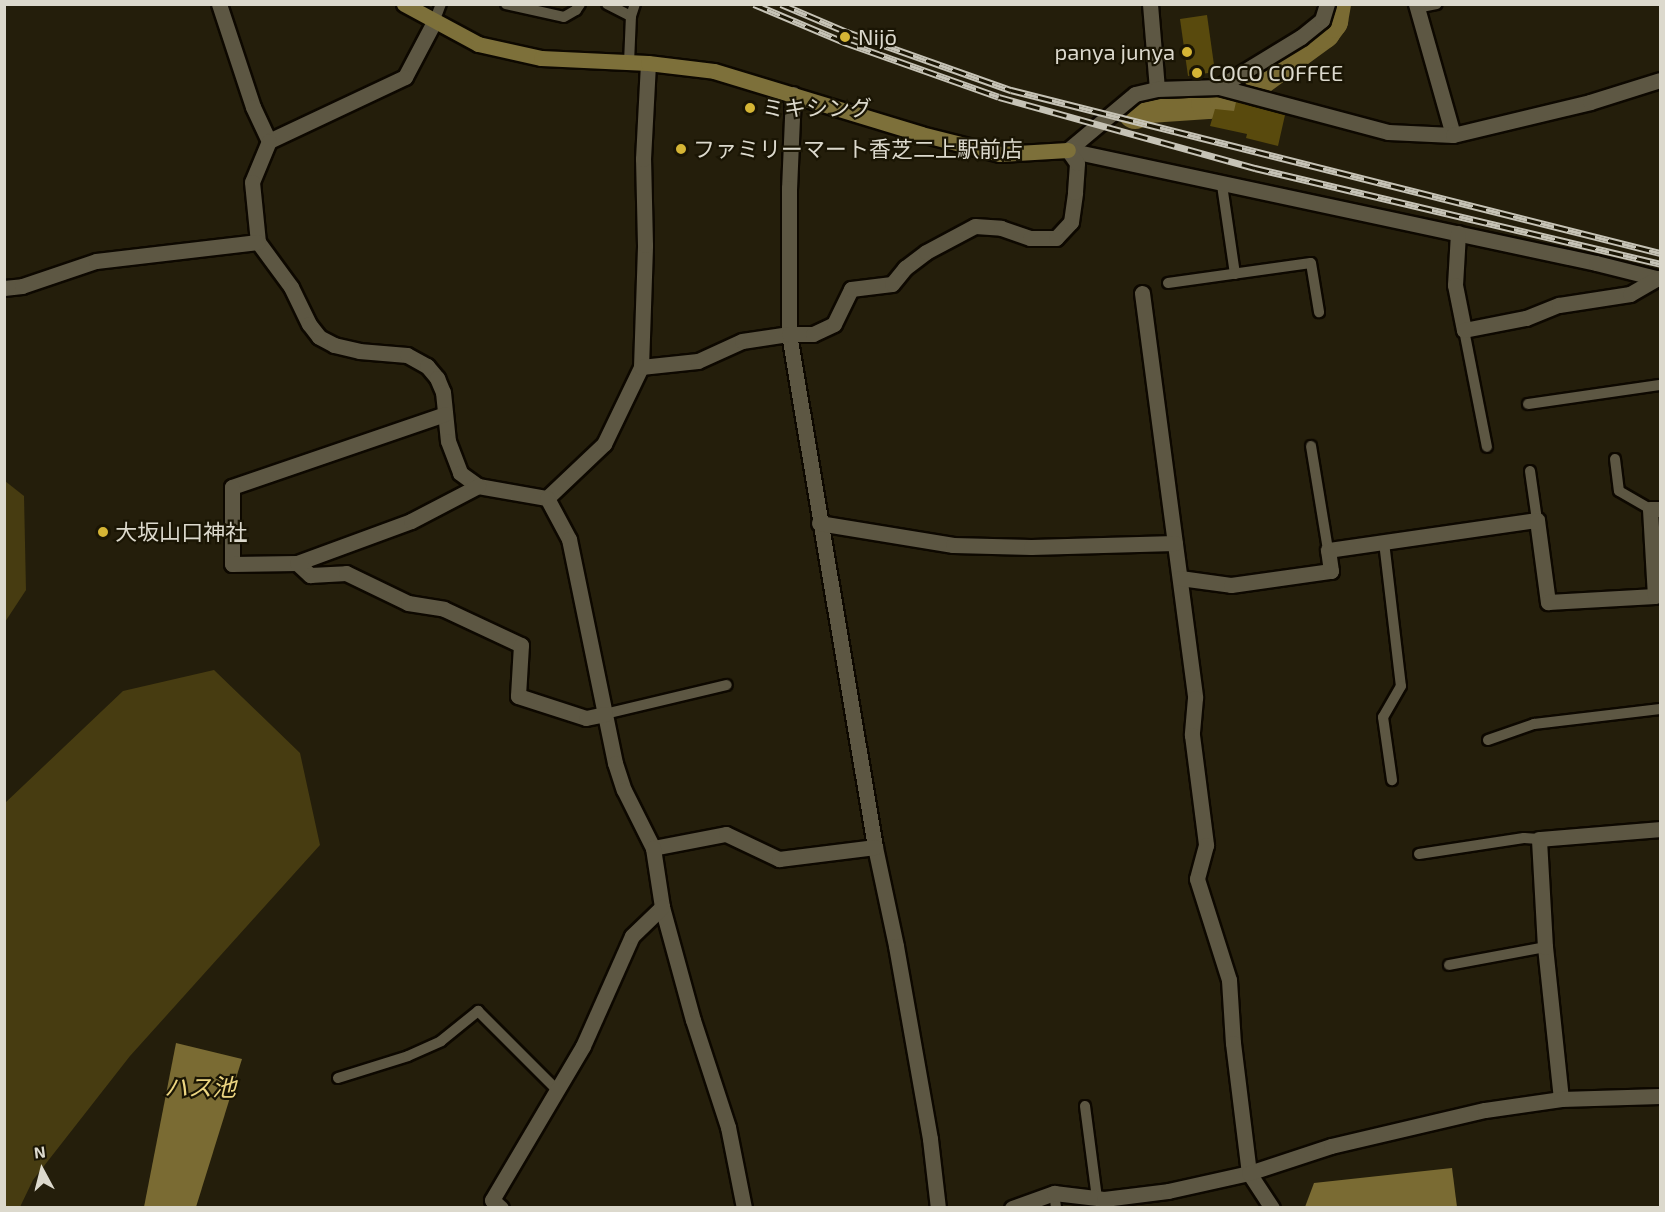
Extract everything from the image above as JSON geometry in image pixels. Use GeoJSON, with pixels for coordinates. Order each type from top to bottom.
{"type":"FeatureCollection","features":[{"type":"Feature","properties":{"kind":"street"},"geometry":{"type":"LineString","coordinates":[[219,4],[253,106],[268,141]]}},
{"type":"Feature","properties":{"kind":"street"},"geometry":{"type":"LineString","coordinates":[[404,4],[478,44],[541,58],[648,63],[714,71],[921,134],[1000,154],[1068,150],[1222,185],[1458,233],[1659,279]]}},
{"type":"Feature","properties":{"kind":"street"},"geometry":{"type":"LineString","coordinates":[[1150,4],[1157,89]]}},
{"type":"Feature","properties":{"kind":"street"},"geometry":{"type":"LineString","coordinates":[[1226,89],[1322,20],[1327,4]]}},
{"type":"Feature","properties":{"kind":"street"},"geometry":{"type":"LineString","coordinates":[[1416,6],[1453,135]]}},
{"type":"Feature","properties":{"kind":"street"},"geometry":{"type":"LineString","coordinates":[[434,22],[405,77],[268,141],[252,182],[258,242],[291,287],[309,324],[319,337],[334,345],[359,351],[407,355],[427,366],[443,392],[448,441],[460,473],[478,486],[547,498]]}},
{"type":"Feature","properties":{"kind":"street"},"geometry":{"type":"LineString","coordinates":[[547,498],[604,444],[641,367],[645,256],[644,138],[648,63]]}},
{"type":"Feature","properties":{"kind":"street"},"geometry":{"type":"LineString","coordinates":[[1068,150],[1135,94],[1157,89],[1226,89],[1388,132],[1453,135],[1590,102],[1660,80]]}},
{"type":"Feature","properties":{"kind":"street"},"geometry":{"type":"LineString","coordinates":[[793,94],[789,188],[789,334],[875,847],[896,946],[930,1138],[938,1208]]}},
{"type":"Feature","properties":{"kind":"street"},"geometry":{"type":"LineString","coordinates":[[641,367],[699,361],[742,341],[789,334],[813,334],[834,324],[851,289],[892,284],[904,268],[926,252],[975,226],[1001,228],[1030,238],[1056,238],[1071,222],[1076,192],[1077,163],[1068,150]]}},
{"type":"Feature","properties":{"kind":"street"},"geometry":{"type":"LineString","coordinates":[[1458,233],[1455,285],[1464,330],[1526,318],[1558,305],[1630,294],[1659,279]]}},
{"type":"Feature","properties":{"kind":"street"},"geometry":{"type":"LineString","coordinates":[[4,288],[22,286],[96,261],[258,242]]}},
{"type":"Feature","properties":{"kind":"street"},"geometry":{"type":"LineString","coordinates":[[1142,293],[1195,698],[1192,735],[1206,845],[1197,879],[1228,980],[1233,1043],[1249,1173],[1272,1208]]}},
{"type":"Feature","properties":{"kind":"street"},"geometry":{"type":"LineString","coordinates":[[445,414],[232,486],[232,564],[297,563],[411,521],[478,486]]}},
{"type":"Feature","properties":{"kind":"street"},"geometry":{"type":"LineString","coordinates":[[547,498],[569,539],[605,714],[624,790],[653,848],[662,907],[693,1020],[728,1127],[744,1208]]}},
{"type":"Feature","properties":{"kind":"street"},"geometry":{"type":"LineString","coordinates":[[1180,578],[1231,585],[1331,571],[1328,550],[1537,520],[1548,602],[1655,596],[1655,509]]}},
{"type":"Feature","properties":{"kind":"street"},"geometry":{"type":"LineString","coordinates":[[819,523],[953,545],[1031,547],[1175,543]]}},
{"type":"Feature","properties":{"kind":"street"},"geometry":{"type":"LineString","coordinates":[[297,563],[310,575],[346,573],[408,603],[444,609],[521,645],[518,696],[586,718],[605,714]]}},
{"type":"Feature","properties":{"kind":"street"},"geometry":{"type":"LineString","coordinates":[[1561,1099],[1545,947],[1539,839],[1660,829]]}},
{"type":"Feature","properties":{"kind":"street"},"geometry":{"type":"LineString","coordinates":[[653,848],[726,834],[779,859],[875,847]]}},
{"type":"Feature","properties":{"kind":"street"},"geometry":{"type":"LineString","coordinates":[[494,1205],[556,1089],[583,1046],[632,936],[662,907]]}},
{"type":"Feature","properties":{"kind":"street"},"geometry":{"type":"LineString","coordinates":[[1012,1208],[1055,1200],[1168,1191],[1249,1173],[1331,1146],[1485,1110],[1561,1099],[1660,1096]]}},
{"type":"Feature","properties":{"kind":"lane"},"geometry":{"type":"LineString","coordinates":[[434,22],[441,4]]}},
{"type":"Feature","properties":{"kind":"lane"},"geometry":{"type":"LineString","coordinates":[[506,4],[564,17],[576,10],[580,4]]}},
{"type":"Feature","properties":{"kind":"lane"},"geometry":{"type":"LineString","coordinates":[[607,4],[631,16]]}},
{"type":"Feature","properties":{"kind":"lane"},"geometry":{"type":"LineString","coordinates":[[629,63],[631,16],[635,4]]}},
{"type":"Feature","properties":{"kind":"lane"},"geometry":{"type":"LineString","coordinates":[[1416,6],[1437,4]]}},
{"type":"Feature","properties":{"kind":"lane"},"geometry":{"type":"LineString","coordinates":[[1222,185],[1235,274]]}},
{"type":"Feature","properties":{"kind":"lane"},"geometry":{"type":"LineString","coordinates":[[1168,283],[1311,263],[1319,312]]}},
{"type":"Feature","properties":{"kind":"lane"},"geometry":{"type":"LineString","coordinates":[[1464,330],[1487,447]]}},
{"type":"Feature","properties":{"kind":"lane"},"geometry":{"type":"LineString","coordinates":[[1528,404],[1660,385]]}},
{"type":"Feature","properties":{"kind":"lane"},"geometry":{"type":"LineString","coordinates":[[1311,446],[1328,550]]}},
{"type":"Feature","properties":{"kind":"lane"},"geometry":{"type":"LineString","coordinates":[[1615,459],[1619,491],[1655,509]]}},
{"type":"Feature","properties":{"kind":"lane"},"geometry":{"type":"LineString","coordinates":[[1530,471],[1537,520]]}},
{"type":"Feature","properties":{"kind":"lane"},"geometry":{"type":"LineString","coordinates":[[1384,542],[1401,686],[1383,717],[1392,780]]}},
{"type":"Feature","properties":{"kind":"lane"},"geometry":{"type":"LineString","coordinates":[[605,714],[727,685]]}},
{"type":"Feature","properties":{"kind":"lane"},"geometry":{"type":"LineString","coordinates":[[1488,740],[1534,724],[1660,709]]}},
{"type":"Feature","properties":{"kind":"lane"},"geometry":{"type":"LineString","coordinates":[[1419,854],[1524,838],[1539,839]]}},
{"type":"Feature","properties":{"kind":"lane"},"geometry":{"type":"LineString","coordinates":[[1449,965],[1545,947]]}},
{"type":"Feature","properties":{"kind":"lane"},"geometry":{"type":"LineString","coordinates":[[338,1078],[408,1056],[441,1041],[478,1011],[556,1089]]}},
{"type":"Feature","properties":{"kind":"lane"},"geometry":{"type":"LineString","coordinates":[[1085,1106],[1097,1198]]}},
{"type":"Feature","properties":{"kind":"shaded area"},"geometry":{"type":"Polygon","coordinates":[[[5,481],[24,496],[26,590],[5,622],[5,481]]]}},
{"type":"Feature","properties":{"kind":"shaded area"},"geometry":{"type":"Polygon","coordinates":[[[214,670],[300,753],[320,845],[130,1056],[33,1180],[20,1207],[5,1207],[5,803],[123,691],[214,670]]]}},
{"type":"Feature","properties":{"kind":"water","name":"ハス池"},"geometry":{"type":"Polygon","coordinates":[[[176,1043],[242,1059],[196,1207],[144,1207],[176,1043]]]}},
{"type":"Feature","properties":{"kind":"water"},"geometry":{"type":"Polygon","coordinates":[[[1452,1168],[1457,1207],[1305,1207],[1314,1183],[1452,1168]]]}},
{"type":"Feature","properties":{"kind":"building"},"geometry":{"type":"Polygon","coordinates":[[[1207,15],[1215,72],[1188,76],[1180,19],[1207,15]]]}},
{"type":"Feature","properties":{"kind":"building"},"geometry":{"type":"Polygon","coordinates":[[[1236,102],[1285,115],[1278,146],[1246,138],[1247,134],[1210,126],[1215,109],[1234,111],[1236,102]]]}},
{"type":"Feature","properties":{"kind":"waterway"},"geometry":{"type":"LineString","coordinates":[[1135,112],[1149,106],[1208,102],[1227,98],[1249,86],[1323,32],[1331,21],[1334,4]]}},
{"type":"Feature","properties":{"kind":"railway"},"geometry":{"type":"LineString","coordinates":[[754,4],[844,42],[999,97],[1255,168],[1660,264]]}},
{"type":"Feature","properties":{"kind":"railway"},"geometry":{"type":"LineString","coordinates":[[781,4],[847,32],[1011,90],[1660,253]]}},
{"type":"Feature","properties":{"kind":"place","name":"Nijō"},"geometry":{"type":"Point","coordinates":[845,37]}},
{"type":"Feature","properties":{"kind":"place","name":"panya junya"},"geometry":{"type":"Point","coordinates":[1187,52]}},
{"type":"Feature","properties":{"kind":"place","name":"COCO COFFEE"},"geometry":{"type":"Point","coordinates":[1197,73]}},
{"type":"Feature","properties":{"kind":"place","name":"ミキシング"},"geometry":{"type":"Point","coordinates":[750,108]}},
{"type":"Feature","properties":{"kind":"place","name":"ファミリーマート香芝二上駅前店"},"geometry":{"type":"Point","coordinates":[681,149]}},
{"type":"Feature","properties":{"kind":"place","name":"大坂山口神社"},"geometry":{"type":"Point","coordinates":[103,532]}}]}
